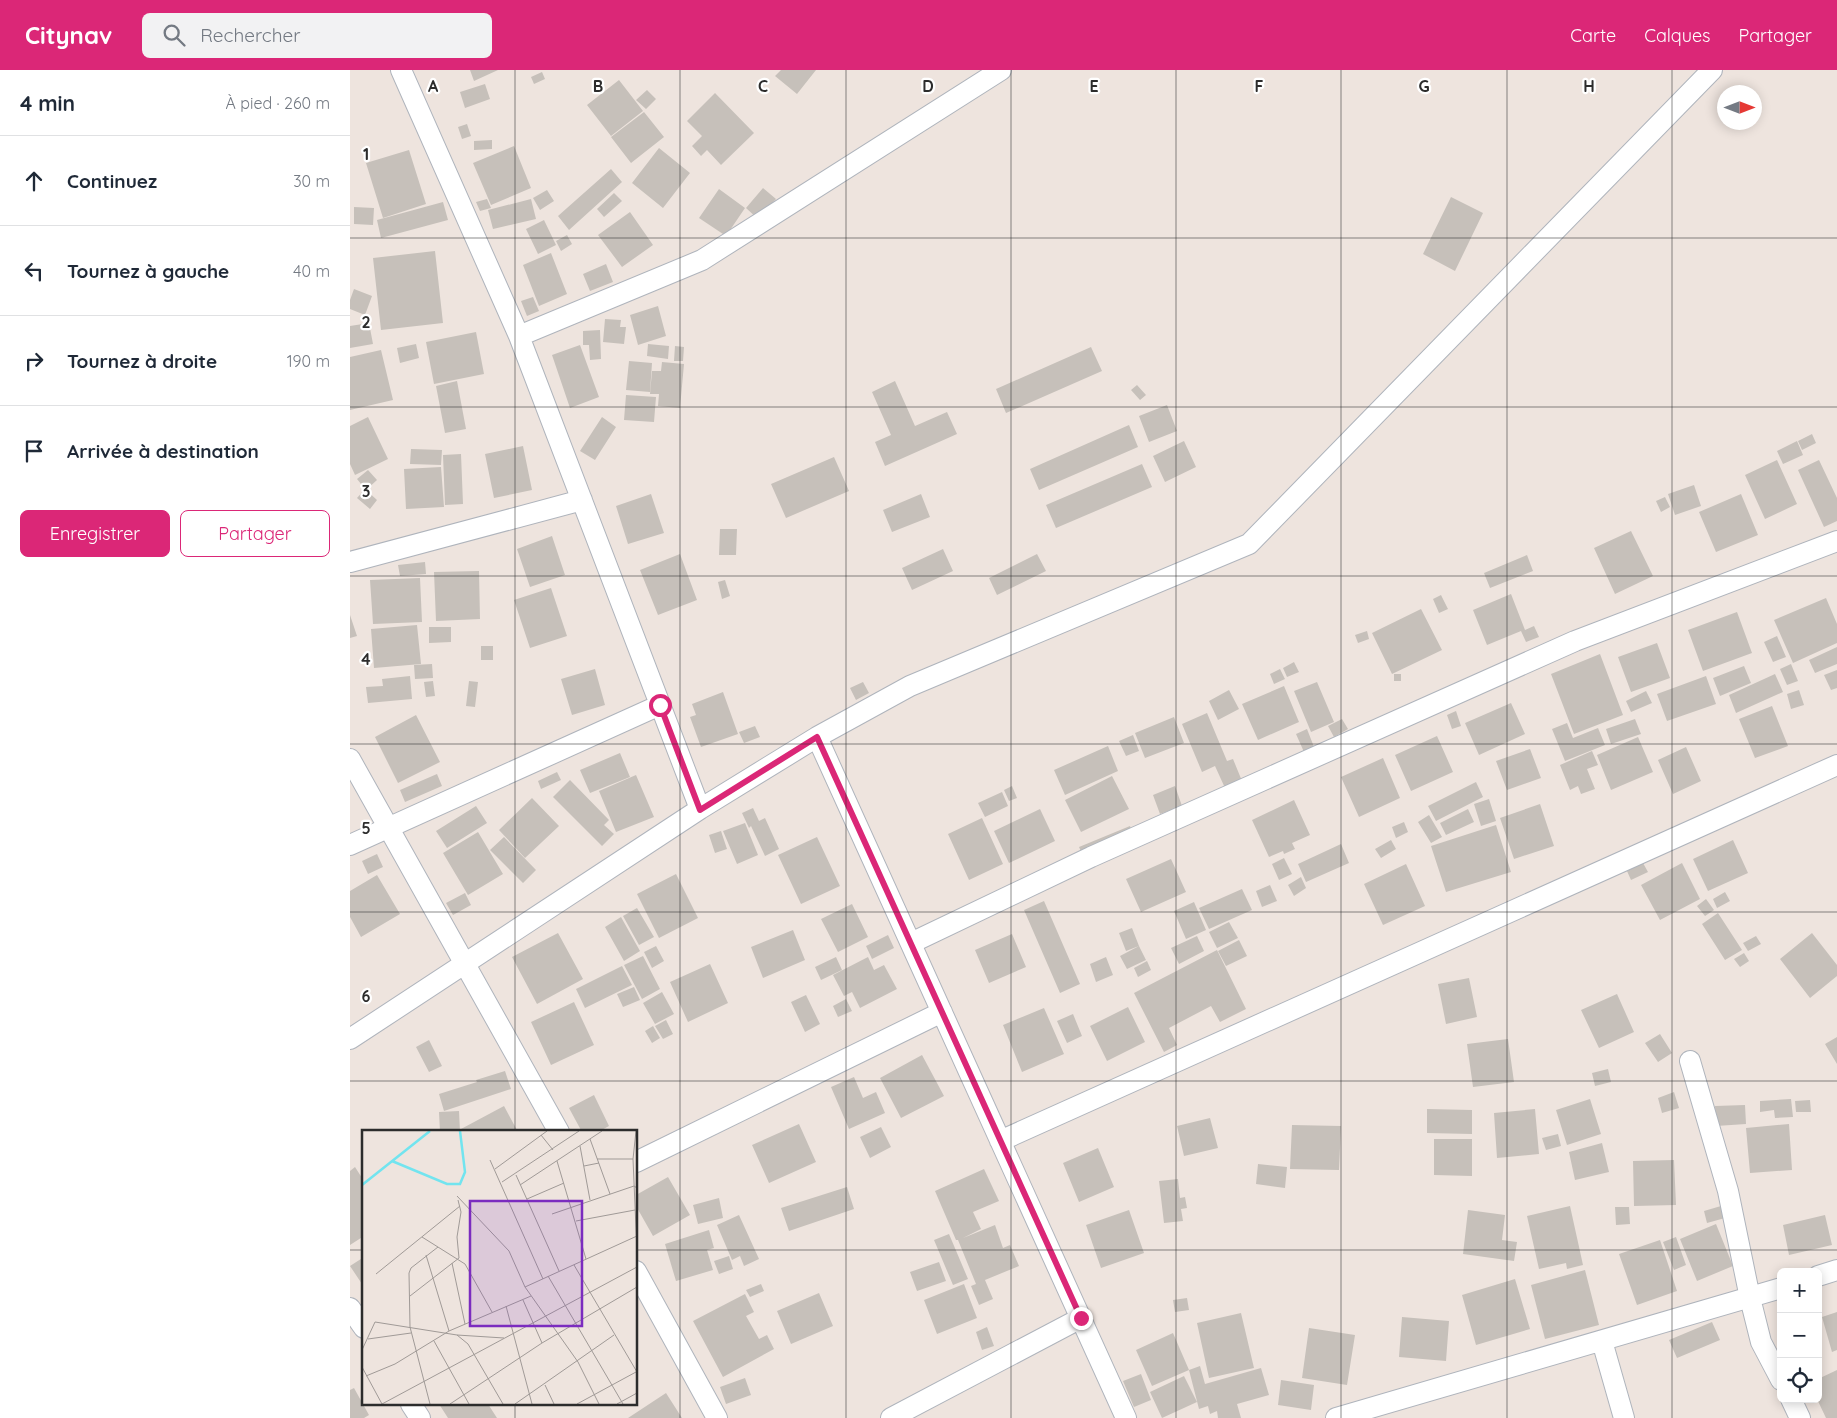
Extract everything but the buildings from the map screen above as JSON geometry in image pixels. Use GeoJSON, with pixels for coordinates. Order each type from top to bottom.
{"type":"FeatureCollection","features":[{"type":"Feature","properties":{"kind":"street"},"geometry":{"type":"LineString","coordinates":[[401,70],[519,336],[700,810]]}},
{"type":"Feature","properties":{"kind":"street"},"geometry":{"type":"LineString","coordinates":[[519,336],[702,260],[1000,70]]}},
{"type":"Feature","properties":{"kind":"street"},"geometry":{"type":"LineString","coordinates":[[350,1039],[700,810],[817,737],[910,686],[1249,544],[1712,70]]}},
{"type":"Feature","properties":{"kind":"street"},"geometry":{"type":"LineString","coordinates":[[350,562],[582,500]]}},
{"type":"Feature","properties":{"kind":"street"},"geometry":{"type":"LineString","coordinates":[[910,943],[1091,857],[1576,641],[1837,541]]}},
{"type":"Feature","properties":{"kind":"street"},"geometry":{"type":"LineString","coordinates":[[350,845],[660,705]]}},
{"type":"Feature","properties":{"kind":"street"},"geometry":{"type":"LineString","coordinates":[[817,737],[1126,1418]]}},
{"type":"Feature","properties":{"kind":"street"},"geometry":{"type":"LineString","coordinates":[[350,759],[558,1130]]}},
{"type":"Feature","properties":{"kind":"street"},"geometry":{"type":"LineString","coordinates":[[1000,1141],[1837,765]]}},
{"type":"Feature","properties":{"kind":"street"},"geometry":{"type":"LineString","coordinates":[[638,1161],[942,1012]]}},
{"type":"Feature","properties":{"kind":"street"},"geometry":{"type":"LineString","coordinates":[[1690,1061],[1728,1191],[1761,1342],[1777,1372]]}},
{"type":"Feature","properties":{"kind":"street"},"geometry":{"type":"LineString","coordinates":[[1822,1275],[1837,1270]]}},
{"type":"Feature","properties":{"kind":"street"},"geometry":{"type":"LineString","coordinates":[[638,1275],[717,1418]]}},
{"type":"Feature","properties":{"kind":"street"},"geometry":{"type":"LineString","coordinates":[[1336,1418],[1777,1289]]}},
{"type":"Feature","properties":{"kind":"street"},"geometry":{"type":"LineString","coordinates":[[350,1308],[362,1326]]}},
{"type":"Feature","properties":{"kind":"street"},"geometry":{"type":"LineString","coordinates":[[891,1418],[1081,1318]]}},
{"type":"Feature","properties":{"kind":"street"},"geometry":{"type":"LineString","coordinates":[[350,1339],[362,1330]]}},
{"type":"Feature","properties":{"kind":"street"},"geometry":{"type":"LineString","coordinates":[[1602,1341],[1624,1418]]}},
{"type":"Feature","properties":{"kind":"street"},"geometry":{"type":"LineString","coordinates":[[1793,1403],[1800,1418]]}},
{"type":"Feature","properties":{"kind":"street"},"geometry":{"type":"LineString","coordinates":[[412,1406],[420,1418]]}},
{"type":"Feature","properties":{"kind":"route"},"geometry":{"type":"LineString","coordinates":[[660,705],[700,810],[817,737],[1081,1318]]}}]}
